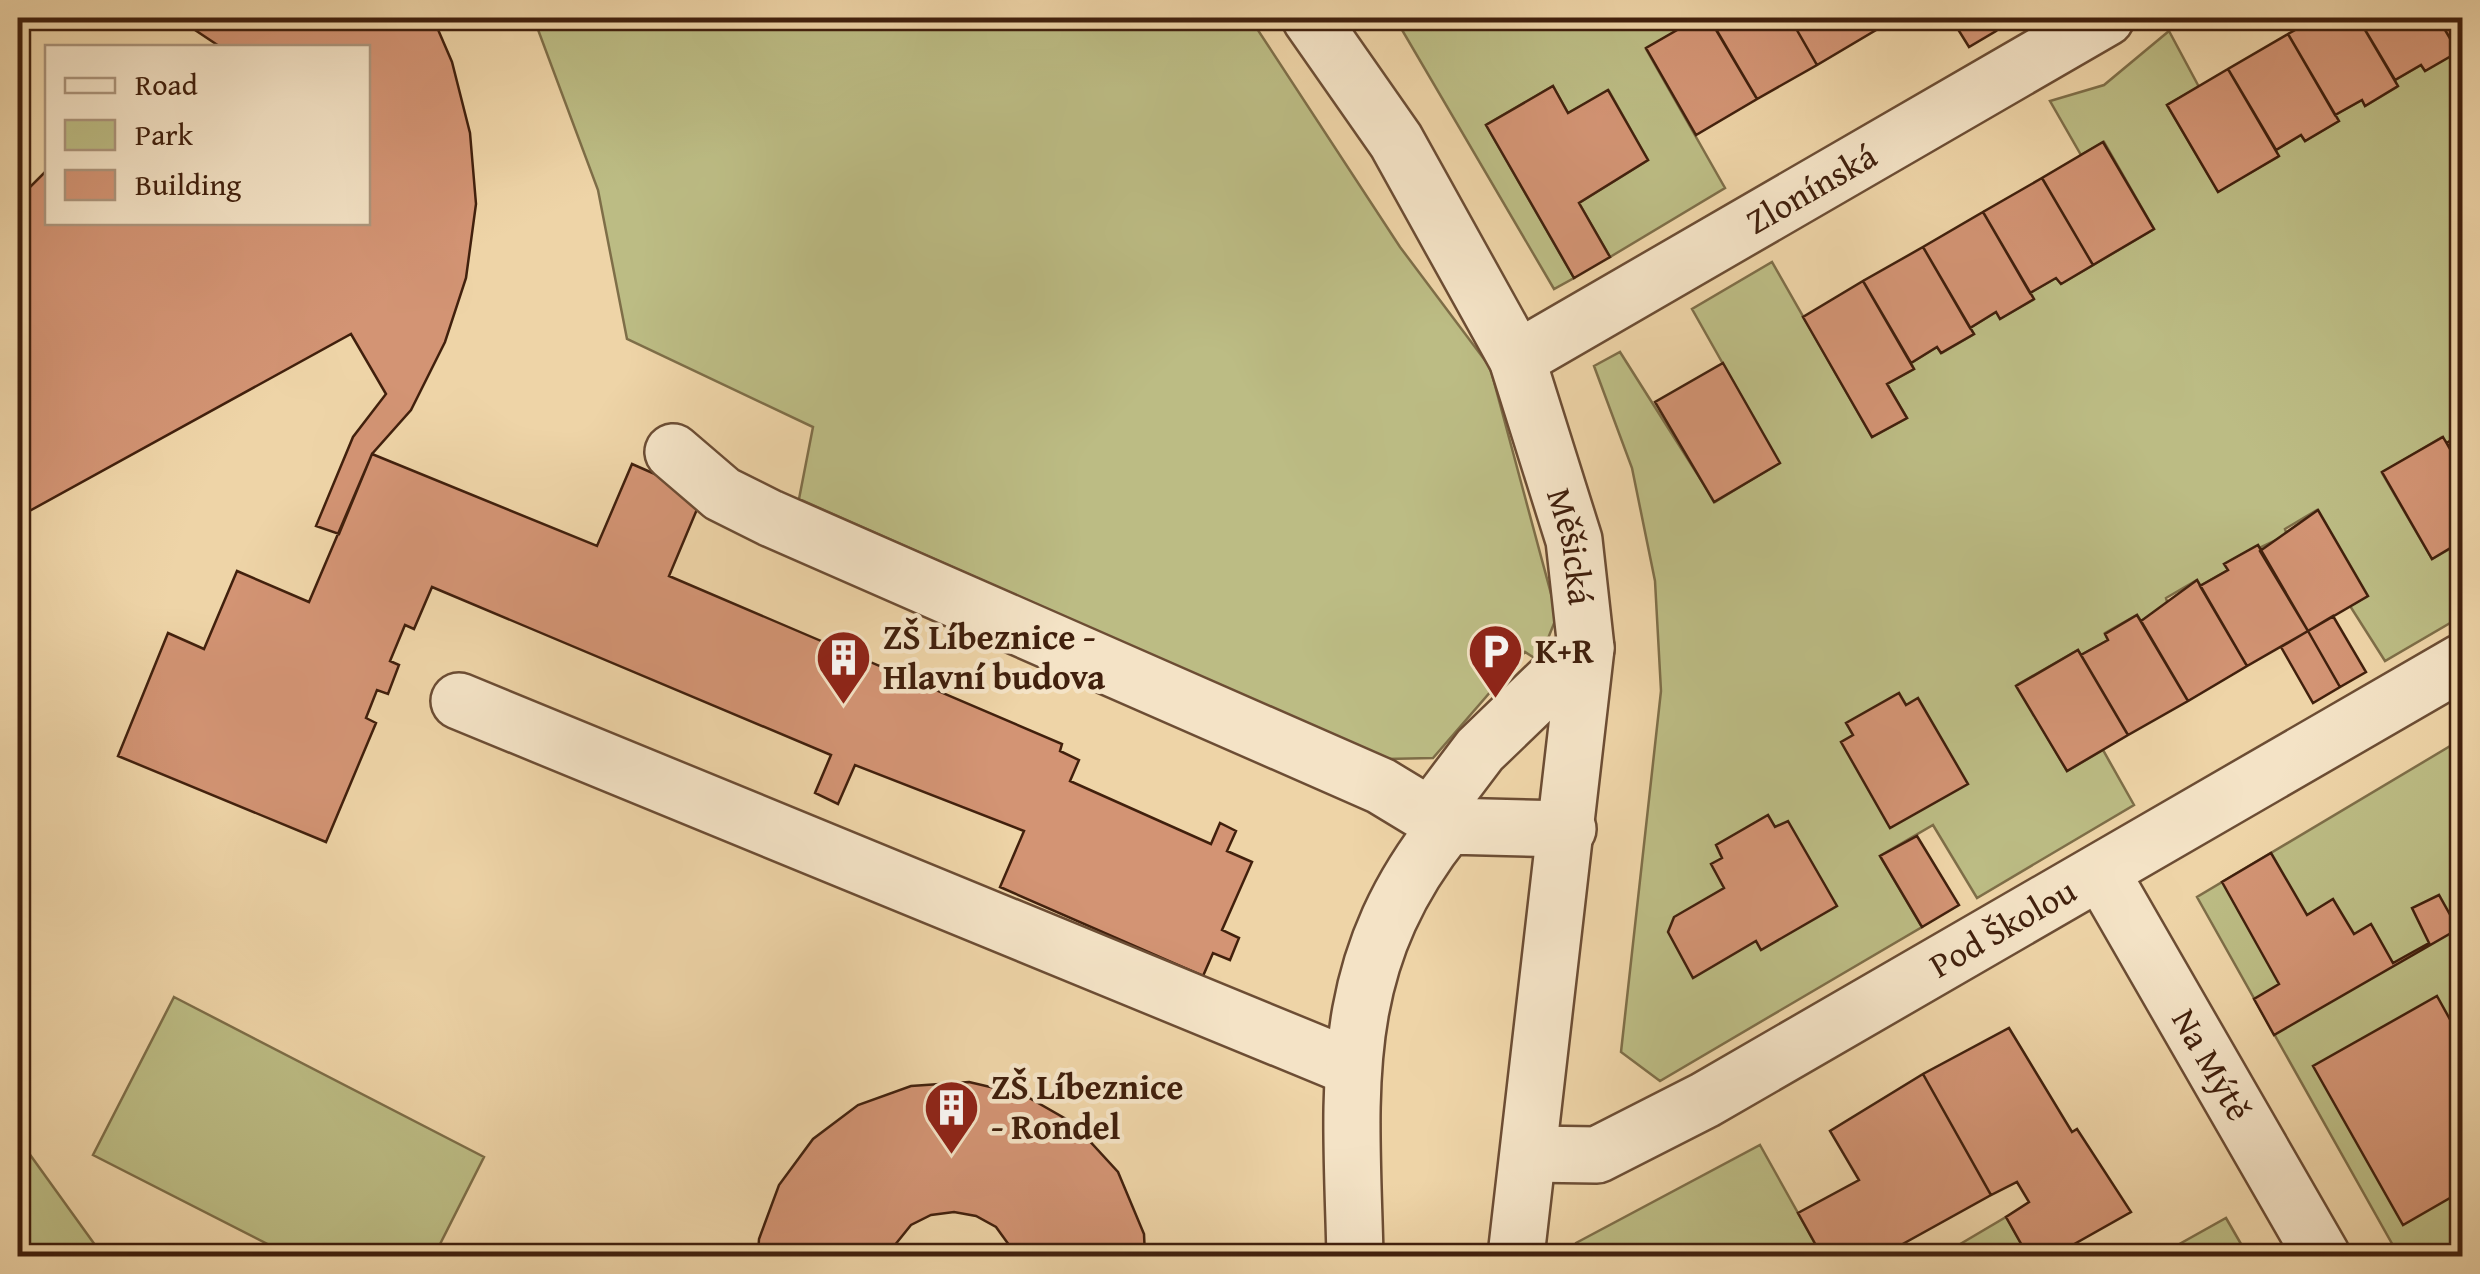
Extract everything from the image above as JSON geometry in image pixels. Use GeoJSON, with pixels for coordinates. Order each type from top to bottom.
{"type":"FeatureCollection","features":[{"type":"Feature","properties":{"kind":"street","name":"Měšická"},"geometry":{"type":"LineString","coordinates":[[1310,18],[1396,141],[1517,360],[1574,540],[1586,648],[1516,1256]]}},
{"type":"Feature","properties":{"kind":"street","name":"Zlonínská"},"geometry":{"type":"LineString","coordinates":[[1517,360],[2106,18]]}},
{"type":"Feature","properties":{"kind":"street"},"geometry":{"type":"LineString","coordinates":[[674,452],[722,494],[770,518],[1381,786],[1447,826],[1568,829]]}},
{"type":"Feature","properties":{"kind":"street"},"geometry":{"type":"LineString","coordinates":[[1356,1256],[1350,1067],[1371,956],[1420,860],[1447,826],[1443,799],[1480,750],[1586,648]]}},
{"type":"Feature","properties":{"kind":"street","name":"Pod Školou"},"geometry":{"type":"LineString","coordinates":[[1530,1154],[1597,1156],[1706,1100],[2462,662]]}},
{"type":"Feature","properties":{"kind":"street"},"geometry":{"type":"LineString","coordinates":[[459,701],[1350,1067]]}},
{"type":"Feature","properties":{"kind":"street","name":"Na Mýtě"},"geometry":{"type":"LineString","coordinates":[[2102,874],[2322,1256]]}},
{"type":"Feature","properties":{"kind":"green space"},"geometry":{"type":"Polygon","coordinates":[[[549,18],[1250,18],[1400,247],[1490,367],[1557,616],[1539,661],[1525,652],[1433,758],[1386,759],[799,499],[813,427],[627,339],[598,190],[537,27],[549,18]]]}},
{"type":"Feature","properties":{"kind":"green space"},"geometry":{"type":"Polygon","coordinates":[[[1395,18],[1698,18],[1646,49],[1725,188],[1610,257],[1579,203],[1648,160],[1609,91],[1568,113],[1553,86],[1486,125],[1574,278],[1554,289],[1395,18]]]}},
{"type":"Feature","properties":{"kind":"green space"},"geometry":{"type":"Polygon","coordinates":[[[2169,31],[2199,87],[2167,105],[2218,191],[2278,157],[2276,150],[2301,135],[2305,141],[2338,121],[2335,115],[2362,100],[2365,106],[2397,87],[2395,80],[2421,65],[2425,70],[2462,49],[2462,433],[2447,443],[2442,437],[2382,473],[2432,559],[2460,543],[2462,616],[2385,661],[2350,606],[2367,596],[2317,510],[2285,529],[2287,535],[2225,564],[2228,570],[2200,586],[2197,580],[2166,598],[2168,605],[2141,621],[2137,615],[2105,633],[2108,640],[2081,655],[2078,650],[2017,685],[2067,771],[2103,750],[2134,805],[1977,898],[1933,825],[1880,856],[1922,927],[1660,1081],[1621,1052],[1661,691],[1655,581],[1632,468],[1594,366],[1620,352],[1715,502],[1779,463],[1692,309],[1772,262],[1872,437],[1907,418],[1887,384],[1914,369],[1911,363],[1937,347],[1942,353],[1974,334],[1970,328],[1996,312],[2001,318],[2033,300],[2030,293],[2056,278],[2061,284],[2154,229],[2104,142],[2081,155],[2050,101],[2104,85],[2169,31]]]}},
{"type":"Feature","properties":{"kind":"green space"},"geometry":{"type":"Polygon","coordinates":[[[2462,739],[2462,1256],[2399,1256],[2197,897],[2462,739]]]}},
{"type":"Feature","properties":{"kind":"green space"},"geometry":{"type":"Polygon","coordinates":[[[174,997],[484,1157],[434,1256],[291,1256],[93,1155],[174,997]]]}},
{"type":"Feature","properties":{"kind":"green space"},"geometry":{"type":"Polygon","coordinates":[[[18,1138],[103,1256],[18,1256],[18,1138]]]}},
{"type":"Feature","properties":{"kind":"green space"},"geometry":{"type":"Polygon","coordinates":[[[1760,1145],[1822,1256],[1575,1256],[1576,1243],[1760,1145]]]}},
{"type":"Feature","properties":{"kind":"green space"},"geometry":{"type":"Polygon","coordinates":[[[2006,1217],[2028,1256],[1940,1256],[2006,1217]]]}},
{"type":"Feature","properties":{"kind":"green space"},"geometry":{"type":"Polygon","coordinates":[[[2226,1218],[2248,1256],[2158,1256],[2226,1218]]]}},
{"type":"Feature","properties":{"kind":"building"},"geometry":{"type":"Polygon","coordinates":[[[177,18],[433,18],[452,62],[470,133],[476,204],[466,278],[445,342],[411,410],[372,454],[339,534],[316,526],[353,437],[386,394],[351,334],[24,514],[18,537],[18,199],[45,172],[45,225],[370,225],[370,45],[218,45],[177,18]]]}},
{"type":"Feature","properties":{"kind":"building"},"geometry":{"type":"Polygon","coordinates":[[[1698,18],[1709,18],[1757,99],[1696,135],[1646,48],[1698,18]]]}},
{"type":"Feature","properties":{"kind":"building"},"geometry":{"type":"Polygon","coordinates":[[[1790,18],[1817,65],[1757,99],[1710,19],[1790,18]]]}},
{"type":"Feature","properties":{"kind":"building"},"geometry":{"type":"Polygon","coordinates":[[[1790,18],[1869,18],[1876,30],[1817,65],[1790,18]]]}},
{"type":"Feature","properties":{"kind":"building"},"geometry":{"type":"Polygon","coordinates":[[[1869,18],[1897,18],[1876,30],[1869,18]]]}},
{"type":"Feature","properties":{"kind":"building"},"geometry":{"type":"Polygon","coordinates":[[[1951,18],[1988,18],[1996,31],[1969,47],[1951,18]]]}},
{"type":"Feature","properties":{"kind":"building"},"geometry":{"type":"Polygon","coordinates":[[[2317,18],[2358,18],[2398,86],[2365,106],[2362,100],[2335,115],[2288,34],[2317,18]]]}},
{"type":"Feature","properties":{"kind":"building"},"geometry":{"type":"Polygon","coordinates":[[[2358,18],[2438,18],[2458,52],[2425,71],[2421,65],[2395,80],[2358,18]]]}},
{"type":"Feature","properties":{"kind":"building"},"geometry":{"type":"Polygon","coordinates":[[[2438,18],[2462,18],[2462,49],[2458,52],[2438,18]]]}},
{"type":"Feature","properties":{"kind":"building"},"geometry":{"type":"Polygon","coordinates":[[[2288,34],[2339,121],[2305,141],[2301,135],[2276,150],[2228,69],[2288,34]]]}},
{"type":"Feature","properties":{"kind":"building"},"geometry":{"type":"Polygon","coordinates":[[[2228,69],[2279,156],[2218,192],[2167,105],[2228,69]]]}},
{"type":"Feature","properties":{"kind":"building"},"geometry":{"type":"Polygon","coordinates":[[[1553,86],[1568,113],[1608,90],[1648,160],[1579,203],[1610,257],[1574,278],[1486,125],[1553,86]]]}},
{"type":"Feature","properties":{"kind":"building"},"geometry":{"type":"Polygon","coordinates":[[[2103,142],[2154,229],[2093,265],[2042,178],[2103,142]]]}},
{"type":"Feature","properties":{"kind":"building"},"geometry":{"type":"Polygon","coordinates":[[[2042,178],[2093,265],[2061,284],[2056,278],[2030,293],[1983,212],[2042,178]]]}},
{"type":"Feature","properties":{"kind":"building"},"geometry":{"type":"Polygon","coordinates":[[[1983,212],[2034,299],[2000,319],[1996,312],[1970,328],[1923,247],[1983,212]]]}},
{"type":"Feature","properties":{"kind":"building"},"geometry":{"type":"Polygon","coordinates":[[[1923,247],[1974,334],[1941,353],[1937,347],[1911,363],[1863,281],[1923,247]]]}},
{"type":"Feature","properties":{"kind":"building"},"geometry":{"type":"Polygon","coordinates":[[[1863,281],[1914,369],[1887,384],[1907,418],[1872,437],[1803,317],[1863,281]]]}},
{"type":"Feature","properties":{"kind":"building"},"geometry":{"type":"Polygon","coordinates":[[[1723,363],[1780,463],[1714,502],[1655,402],[1723,363]]]}},
{"type":"Feature","properties":{"kind":"building"},"geometry":{"type":"Polygon","coordinates":[[[2462,433],[2462,470],[2447,443],[2462,433]]]}},
{"type":"Feature","properties":{"kind":"building"},"geometry":{"type":"Polygon","coordinates":[[[2443,437],[2462,470],[2462,541],[2432,559],[2382,472],[2443,437]]]}},
{"type":"Feature","properties":{"kind":"building","name":"ZŠ Líbeznice - Hlavní budova"},"geometry":{"type":"Polygon","coordinates":[[[372,454],[597,546],[632,464],[703,495],[669,576],[1062,744],[1060,751],[1079,760],[1070,781],[1211,844],[1220,823],[1236,831],[1227,851],[1252,862],[1222,930],[1239,938],[1230,960],[1213,953],[1203,976],[1000,887],[1024,831],[855,765],[838,804],[815,793],[831,755],[432,587],[414,629],[405,625],[390,661],[399,665],[388,694],[377,690],[366,718],[376,723],[326,842],[118,756],[168,633],[204,649],[237,571],[309,602],[372,454]]]}},
{"type":"Feature","properties":{"kind":"building"},"geometry":{"type":"Polygon","coordinates":[[[2318,510],[2368,596],[2308,631],[2260,551],[2318,510]]]}},
{"type":"Feature","properties":{"kind":"building"},"geometry":{"type":"Polygon","coordinates":[[[2258,545],[2308,631],[2247,666],[2200,586],[2228,570],[2224,564],[2258,545]]]}},
{"type":"Feature","properties":{"kind":"building"},"geometry":{"type":"Polygon","coordinates":[[[2197,580],[2247,666],[2188,701],[2141,621],[2197,580]]]}},
{"type":"Feature","properties":{"kind":"building"},"geometry":{"type":"Polygon","coordinates":[[[2137,615],[2188,701],[2128,735],[2081,655],[2108,640],[2105,634],[2137,615]]]}},
{"type":"Feature","properties":{"kind":"building"},"geometry":{"type":"Polygon","coordinates":[[[2333,616],[2366,672],[2340,687],[2308,631],[2333,616]]]}},
{"type":"Feature","properties":{"kind":"building"},"geometry":{"type":"Polygon","coordinates":[[[2308,631],[2340,687],[2313,703],[2281,647],[2308,631]]]}},
{"type":"Feature","properties":{"kind":"building"},"geometry":{"type":"Polygon","coordinates":[[[2078,650],[2128,735],[2067,771],[2016,686],[2078,650]]]}},
{"type":"Feature","properties":{"kind":"building"},"geometry":{"type":"Polygon","coordinates":[[[1899,693],[1906,705],[1918,698],[1968,784],[1890,828],[1841,742],[1853,735],[1846,723],[1899,693]]]}},
{"type":"Feature","properties":{"kind":"building"},"geometry":{"type":"Polygon","coordinates":[[[1768,815],[1775,827],[1788,821],[1837,906],[1761,950],[1756,941],[1693,978],[1668,932],[1674,917],[1724,888],[1711,864],[1722,858],[1716,845],[1768,815]]]}},
{"type":"Feature","properties":{"kind":"building"},"geometry":{"type":"Polygon","coordinates":[[[1917,836],[1959,905],[1922,927],[1880,856],[1917,836]]]}},
{"type":"Feature","properties":{"kind":"building"},"geometry":{"type":"Polygon","coordinates":[[[2271,853],[2307,915],[2333,899],[2354,934],[2371,924],[2393,963],[2429,943],[2412,908],[2439,895],[2458,929],[2274,1035],[2254,999],[2279,984],[2222,882],[2271,853]]]}},
{"type":"Feature","properties":{"kind":"building"},"geometry":{"type":"Polygon","coordinates":[[[2437,996],[2462,1041],[2462,1191],[2403,1225],[2313,1066],[2437,996]]]}},
{"type":"Feature","properties":{"kind":"building"},"geometry":{"type":"Polygon","coordinates":[[[2009,1028],[2072,1132],[2077,1129],[2131,1212],[2053,1256],[2028,1256],[2006,1217],[2029,1202],[2017,1182],[1991,1195],[1923,1074],[2009,1028]]]}},
{"type":"Feature","properties":{"kind":"building"},"geometry":{"type":"Polygon","coordinates":[[[1923,1074],[1991,1195],[1881,1256],[1822,1256],[1798,1213],[1859,1180],[1830,1131],[1923,1074]]]}},
{"type":"Feature","properties":{"kind":"building","name":"ZŠ Líbeznice - Rondel"},"geometry":{"type":"Polygon","coordinates":[[[969,1082],[1024,1095],[1073,1123],[1118,1172],[1144,1234],[1145,1256],[1017,1256],[996,1227],[976,1216],[954,1212],[931,1215],[911,1225],[886,1256],[758,1256],[759,1239],[779,1185],[813,1139],[858,1105],[911,1086],[969,1082]]]}},
{"type":"Feature","properties":{"kind":"place","name":"K+R"},"geometry":{"type":"Point","coordinates":[1496,700]}},
{"type":"Feature","properties":{"kind":"place","name":"ZŠ Líbeznice - Hlavní budova"},"geometry":{"type":"Point","coordinates":[844,706]}},
{"type":"Feature","properties":{"kind":"place","name":"ZŠ Líbeznice - Rondel"},"geometry":{"type":"Point","coordinates":[952,1156]}}]}
